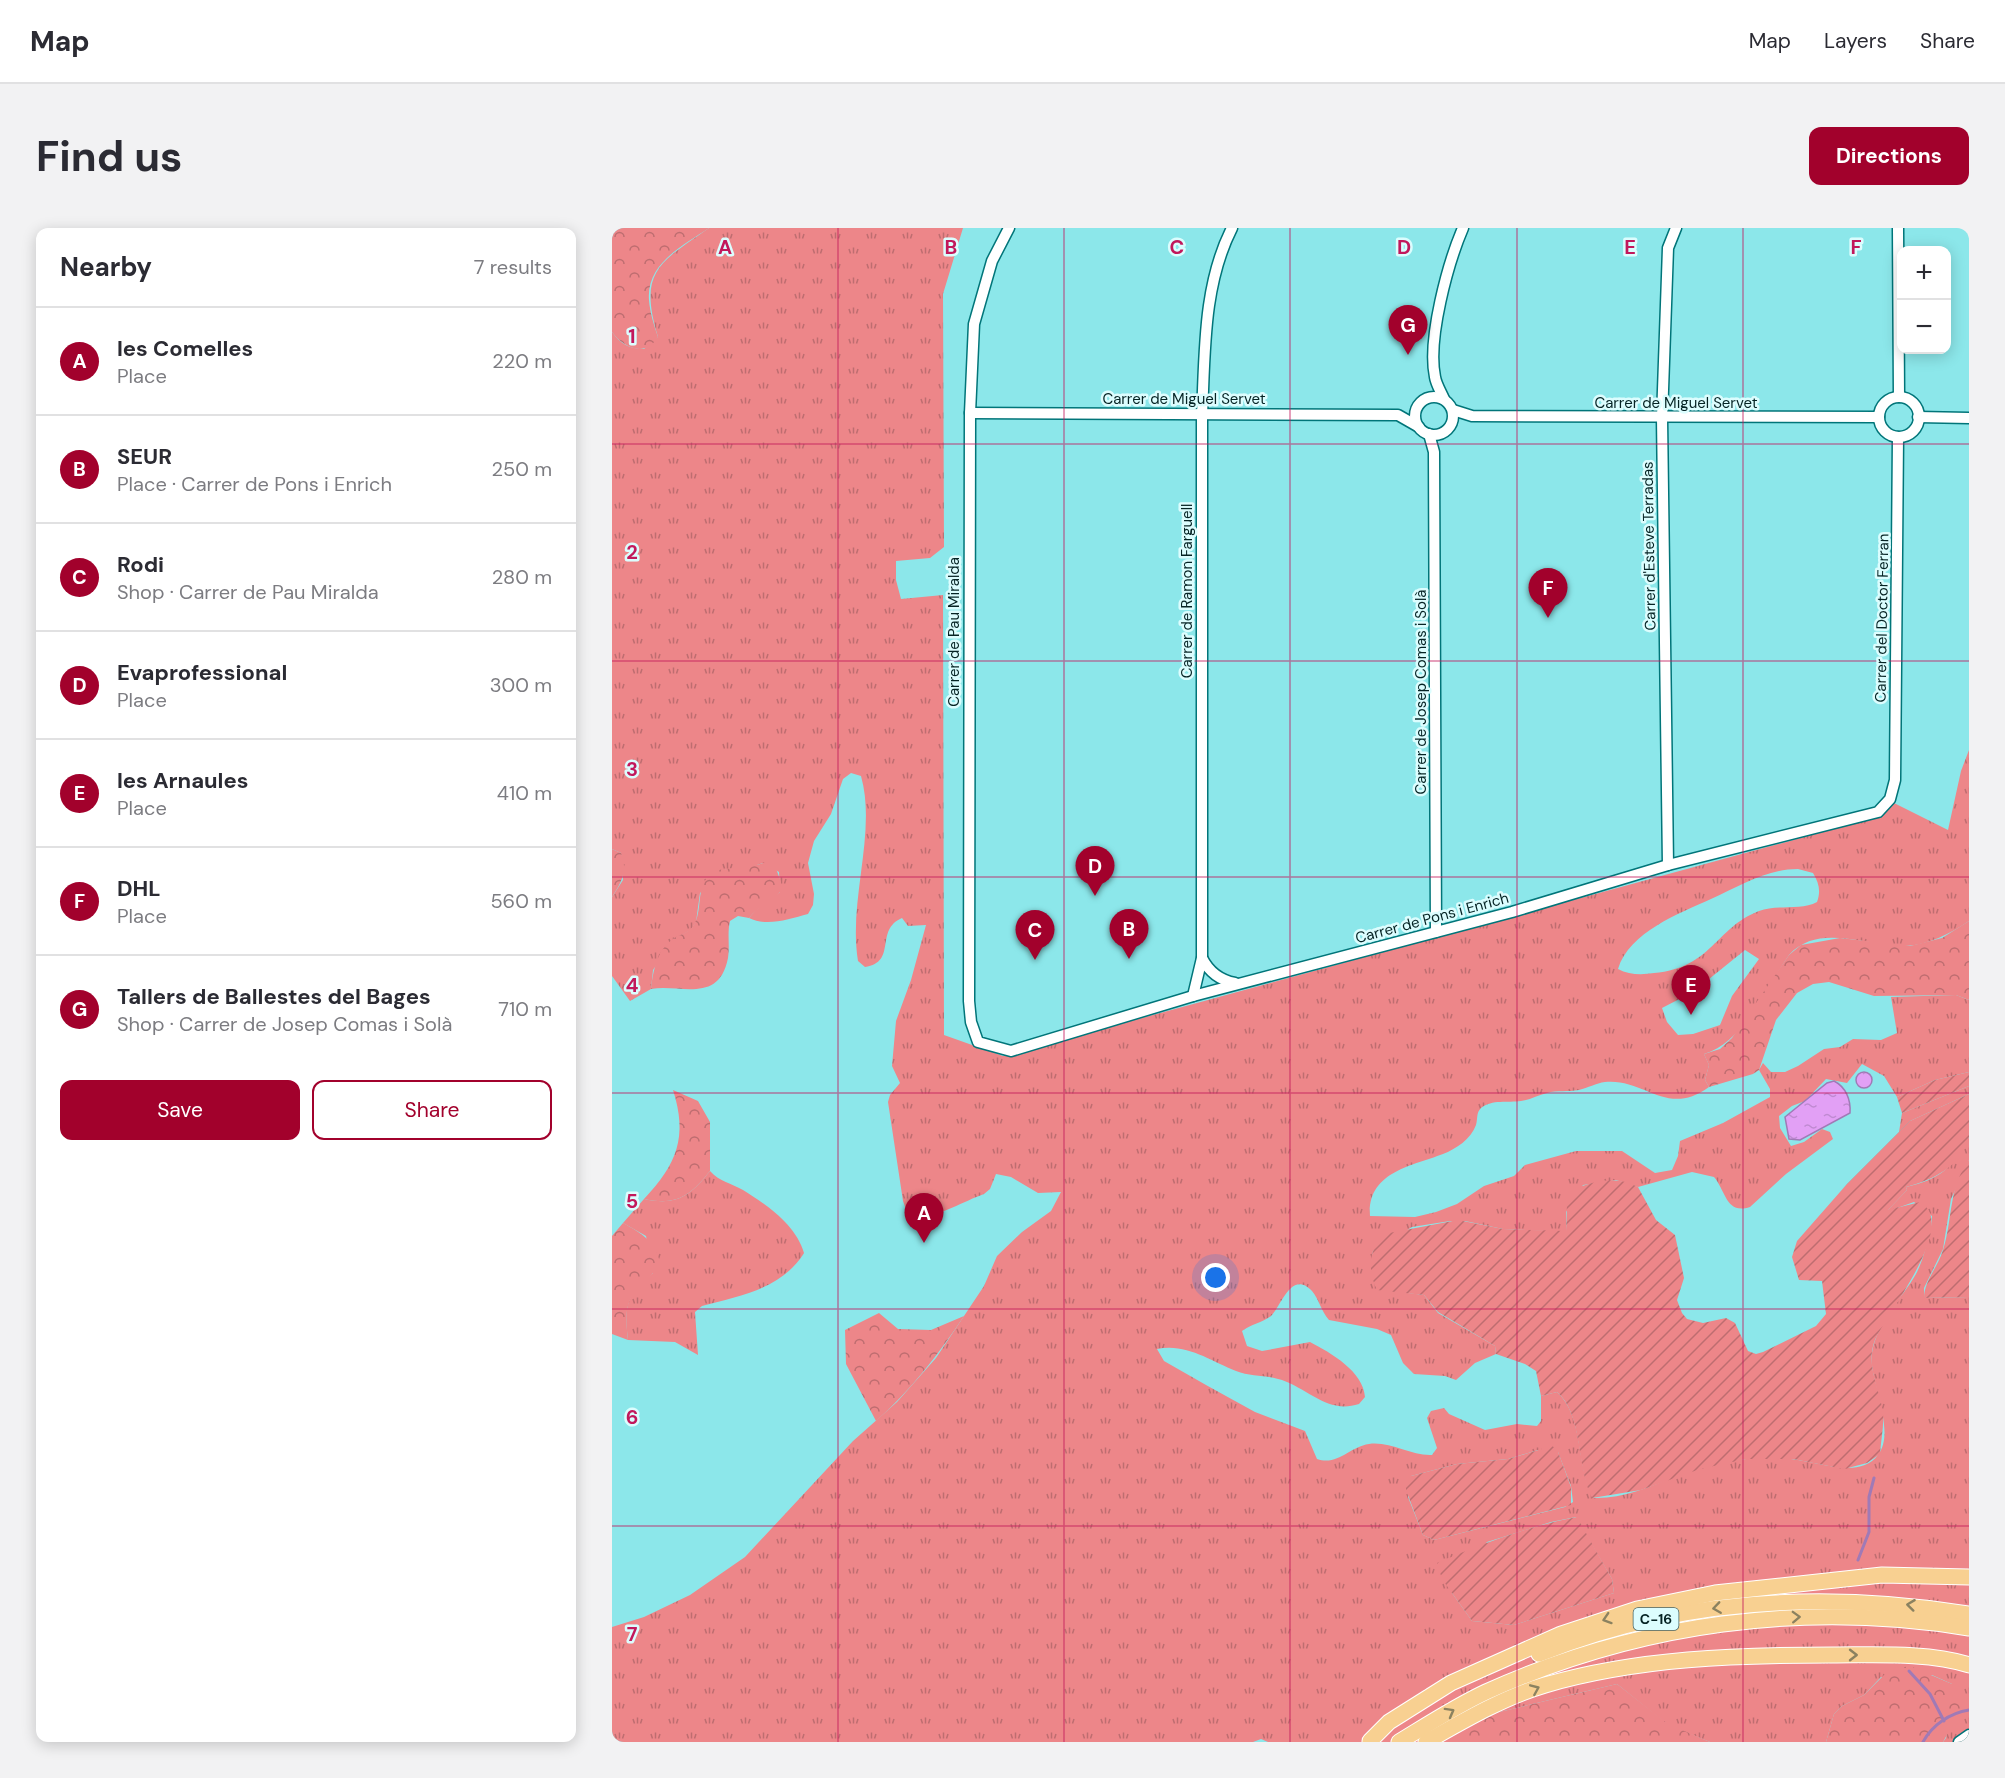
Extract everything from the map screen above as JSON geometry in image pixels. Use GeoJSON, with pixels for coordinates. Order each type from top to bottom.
{"type":"FeatureCollection","features":[{"type":"Feature","properties":{"kind":"highway"},"geometry":{"type":"LineString","coordinates":[[1369,1741],[1389,1722],[1451,1683],[1561,1634],[1637,1609],[1715,1593],[1882,1575],[1969,1577]]}},
{"type":"Feature","properties":{"kind":"highway","name":"C-16"},"geometry":{"type":"LineString","coordinates":[[1369,1741],[1456,1689],[1553,1648],[1636,1622],[1740,1605],[1836,1600],[1909,1604],[1969,1614]]}},
{"type":"Feature","properties":{"kind":"highway","name":"C-16"},"geometry":{"type":"LineString","coordinates":[[1399,1742],[1484,1693],[1557,1663],[1626,1642],[1681,1630],[1752,1619],[1803,1616],[1905,1619],[1969,1628]]}},
{"type":"Feature","properties":{"kind":"highway"},"geometry":{"type":"LineString","coordinates":[[1426,1742],[1466,1719],[1544,1685],[1659,1662],[1752,1654],[1897,1654],[1969,1665]]}},
{"type":"Feature","properties":{"kind":"street","name":"Carrer de Pau Miralda"},"geometry":{"type":"LineString","coordinates":[[978,1042],[971,1022],[969,1001],[970,413],[974,324],[992,261],[1009,228]]}},
{"type":"Feature","properties":{"kind":"street","name":"Carrer de Ramon Farguell"},"geometry":{"type":"LineString","coordinates":[[1193,996],[1202,957],[1202,415],[1206,326],[1213,283],[1232,228]]}},
{"type":"Feature","properties":{"kind":"street"},"geometry":{"type":"LineString","coordinates":[[1435,377],[1415,416],[1419,427],[1429,434],[1445,430],[1453,410],[1444,399],[1435,377],[1434,347],[1444,280],[1463,228]]}},
{"type":"Feature","properties":{"kind":"street","name":"Carrer d'Esteve Terradas"},"geometry":{"type":"LineString","coordinates":[[1668,865],[1662,418],[1668,248],[1676,228]]}},
{"type":"Feature","properties":{"kind":"street"},"geometry":{"type":"LineString","coordinates":[[1898,228],[1899,397]]}},
{"type":"Feature","properties":{"kind":"street"},"geometry":{"type":"LineString","coordinates":[[1398,416],[1435,396],[1444,399]]}},
{"type":"Feature","properties":{"kind":"street"},"geometry":{"type":"LineString","coordinates":[[1899,397],[1912,402],[1918,417],[1912,431],[1898,437],[1884,430],[1879,417],[1885,402],[1899,397]]}},
{"type":"Feature","properties":{"kind":"street","name":"Carrer de Miguel Servet"},"geometry":{"type":"LineString","coordinates":[[1453,410],[1472,416],[1879,417]]}},
{"type":"Feature","properties":{"kind":"street","name":"Carrer de Miguel Servet"},"geometry":{"type":"LineString","coordinates":[[970,413],[1398,416],[1419,427]]}},
{"type":"Feature","properties":{"kind":"street","name":"Carrer de Miguel Servet"},"geometry":{"type":"LineString","coordinates":[[1445,430],[1472,416]]}},
{"type":"Feature","properties":{"kind":"street"},"geometry":{"type":"LineString","coordinates":[[1918,417],[1969,418]]}},
{"type":"Feature","properties":{"kind":"street","name":"Carrer de Josep Comas i Solà"},"geometry":{"type":"LineString","coordinates":[[1434,452],[1445,430]]}},
{"type":"Feature","properties":{"kind":"street","name":"Carrer de Josep Comas i Solà"},"geometry":{"type":"LineString","coordinates":[[1429,434],[1434,452],[1436,932]]}},
{"type":"Feature","properties":{"kind":"street","name":"Carrer del Doctor Ferran"},"geometry":{"type":"LineString","coordinates":[[1890,799],[1895,780],[1898,437]]}},
{"type":"Feature","properties":{"kind":"street","name":"Carrer de Pons i Enrich"},"geometry":{"type":"LineString","coordinates":[[978,1042],[1011,1051],[1193,996],[1436,932],[1668,865],[1878,812],[1890,799]]}},
{"type":"Feature","properties":{"kind":"street"},"geometry":{"type":"LineString","coordinates":[[1202,957],[1212,972],[1222,981],[1238,984]]}},
{"type":"Feature","properties":{"kind":"street"},"geometry":{"type":"LineString","coordinates":[[1959,1742],[1969,1735]]}},
{"type":"Feature","properties":{"kind":"green space"},"geometry":{"type":"Polygon","coordinates":[[[612,228],[709,228],[678,248],[660,265],[650,287],[649,300],[658,337],[653,343],[641,349],[628,346],[612,332],[612,228]]]}},
{"type":"Feature","properties":{"kind":"green space"},"geometry":{"type":"Polygon","coordinates":[[[709,228],[963,228],[943,294],[944,547],[930,558],[896,561],[896,580],[901,599],[943,595],[944,1035],[1003,1056],[1859,822],[1880,816],[1894,803],[1948,830],[1961,771],[1969,750],[1969,921],[1922,944],[1905,946],[1829,938],[1801,945],[1789,955],[1763,998],[1742,1026],[1718,1048],[1704,1054],[1709,1065],[1705,1080],[1709,1087],[1694,1096],[1681,1099],[1656,1095],[1619,1082],[1605,1082],[1579,1090],[1551,1092],[1516,1102],[1490,1103],[1479,1110],[1474,1130],[1458,1146],[1443,1154],[1405,1167],[1384,1180],[1376,1189],[1371,1201],[1370,1216],[1415,1217],[1436,1212],[1457,1204],[1484,1186],[1514,1176],[1525,1165],[1576,1151],[1622,1151],[1655,1173],[1672,1170],[1678,1156],[1680,1141],[1723,1123],[1770,1097],[1770,1089],[1759,1070],[1763,1063],[1771,1072],[1785,1072],[1824,1049],[1840,1047],[1853,1039],[1881,1040],[1897,1033],[1891,997],[1956,995],[1969,1000],[1969,1072],[1935,1080],[1897,1097],[1884,1076],[1862,1064],[1847,1083],[1826,1079],[1805,1101],[1792,1106],[1779,1116],[1780,1128],[1791,1146],[1804,1142],[1822,1129],[1830,1132],[1833,1139],[1786,1174],[1750,1207],[1742,1209],[1731,1205],[1714,1177],[1692,1172],[1638,1187],[1616,1180],[1583,1185],[1566,1212],[1566,1232],[1503,1229],[1465,1221],[1412,1227],[1373,1251],[1371,1267],[1408,1293],[1424,1295],[1438,1313],[1495,1346],[1496,1354],[1475,1363],[1456,1380],[1445,1376],[1414,1374],[1403,1363],[1391,1335],[1377,1329],[1329,1320],[1312,1291],[1305,1285],[1298,1284],[1287,1292],[1271,1316],[1242,1331],[1247,1346],[1262,1351],[1310,1342],[1345,1364],[1359,1379],[1365,1397],[1359,1404],[1338,1406],[1319,1400],[1282,1380],[1242,1373],[1178,1348],[1157,1349],[1164,1361],[1206,1385],[1255,1412],[1305,1431],[1317,1459],[1331,1460],[1369,1444],[1432,1455],[1437,1448],[1427,1418],[1431,1411],[1444,1408],[1449,1414],[1485,1430],[1517,1424],[1537,1426],[1541,1421],[1541,1396],[1557,1392],[1566,1402],[1572,1414],[1584,1471],[1593,1498],[1624,1495],[1692,1470],[1746,1459],[1791,1459],[1837,1467],[1860,1466],[1870,1462],[1878,1455],[1883,1445],[1885,1432],[1872,1364],[1874,1343],[1884,1322],[1919,1268],[1932,1222],[1932,1216],[1914,1202],[1886,1212],[1907,1190],[1906,1187],[1928,1180],[1944,1171],[1969,1137],[1969,1160],[1951,1199],[1943,1249],[1924,1288],[1924,1298],[1969,1297],[1969,1742],[1943,1742],[1946,1738],[1952,1684],[1932,1675],[1881,1677],[1864,1695],[1842,1706],[1834,1714],[1826,1742],[1710,1742],[1668,1725],[1617,1684],[1495,1713],[1440,1742],[1268,1742],[1261,1739],[1253,1742],[612,1742],[612,1627],[644,1617],[690,1595],[745,1557],[853,1441],[897,1402],[936,1358],[984,1286],[997,1256],[1022,1232],[1051,1211],[1061,1192],[1038,1193],[1011,1177],[996,1174],[990,1189],[984,1194],[937,1214],[908,1215],[903,1201],[888,1102],[890,1095],[900,1083],[892,1066],[896,1021],[911,980],[926,925],[908,926],[902,918],[889,930],[881,959],[865,967],[858,961],[856,914],[866,820],[861,776],[851,773],[843,779],[831,814],[814,841],[808,863],[814,894],[813,905],[808,914],[771,922],[749,918],[759,907],[780,892],[779,872],[763,863],[745,869],[726,869],[700,893],[696,922],[691,930],[674,939],[653,970],[651,989],[630,1001],[612,976],[612,897],[623,880],[621,853],[612,849],[612,332],[626,345],[639,349],[644,349],[658,337],[650,297],[657,271],[666,260],[709,228]],[[1798,869],[1753,879],[1657,925],[1633,944],[1618,969],[1640,974],[1673,970],[1701,956],[1744,918],[1766,909],[1804,906],[1817,902],[1819,887],[1813,873],[1798,869]],[[1745,950],[1693,992],[1662,1008],[1667,1022],[1678,1035],[1693,1034],[1720,1025],[1732,996],[1759,959],[1745,950]],[[1538,1450],[1508,1459],[1457,1464],[1411,1476],[1408,1497],[1423,1535],[1434,1540],[1565,1507],[1573,1502],[1571,1486],[1558,1452],[1538,1450]],[[1576,1517],[1551,1522],[1487,1542],[1452,1593],[1472,1621],[1514,1625],[1614,1593],[1612,1579],[1576,1517]]]}},
{"type":"Feature","properties":{"kind":"green space"},"geometry":{"type":"Polygon","coordinates":[[[612,849],[621,853],[624,871],[612,897],[612,849]]]}},
{"type":"Feature","properties":{"kind":"green space"},"geometry":{"type":"Polygon","coordinates":[[[774,863],[781,882],[780,892],[749,918],[738,916],[730,921],[728,958],[716,982],[708,987],[697,989],[651,989],[655,968],[663,949],[673,939],[691,929],[695,923],[702,889],[707,877],[717,871],[774,863]]]}},
{"type":"Feature","properties":{"kind":"green space"},"geometry":{"type":"Polygon","coordinates":[[[1969,921],[1969,1000],[1956,995],[1874,996],[1829,982],[1813,984],[1797,993],[1776,1020],[1759,1070],[1753,1074],[1709,1087],[1705,1080],[1709,1065],[1704,1054],[1720,1049],[1732,1038],[1789,955],[1801,945],[1840,938],[1910,946],[1942,938],[1969,921]]]}},
{"type":"Feature","properties":{"kind":"green space"},"geometry":{"type":"Polygon","coordinates":[[[1969,1072],[1969,1086],[1902,1113],[1897,1097],[1935,1080],[1969,1072]]]}},
{"type":"Feature","properties":{"kind":"green space"},"geometry":{"type":"Polygon","coordinates":[[[1969,1086],[1969,1094],[1910,1121],[1899,1132],[1902,1113],[1969,1086]]]}},
{"type":"Feature","properties":{"kind":"green space"},"geometry":{"type":"Polygon","coordinates":[[[673,1090],[698,1101],[710,1122],[710,1171],[696,1187],[682,1197],[665,1201],[644,1199],[665,1174],[677,1149],[679,1122],[673,1090]]]}},
{"type":"Feature","properties":{"kind":"green space"},"geometry":{"type":"Polygon","coordinates":[[[1969,1094],[1969,1137],[1960,1156],[1936,1176],[1906,1187],[1907,1190],[1888,1210],[1920,1202],[1930,1213],[1931,1229],[1917,1270],[1875,1340],[1872,1349],[1872,1368],[1883,1413],[1883,1423],[1880,1454],[1867,1463],[1844,1469],[1793,1459],[1746,1459],[1700,1469],[1641,1490],[1592,1498],[1583,1471],[1571,1413],[1557,1392],[1541,1396],[1536,1371],[1525,1364],[1496,1354],[1495,1346],[1438,1312],[1424,1295],[1377,1290],[1374,1282],[1371,1266],[1373,1251],[1382,1238],[1389,1233],[1458,1220],[1503,1229],[1566,1231],[1567,1203],[1575,1189],[1606,1180],[1622,1181],[1638,1187],[1656,1220],[1675,1235],[1684,1278],[1677,1300],[1682,1313],[1687,1319],[1703,1323],[1726,1318],[1735,1323],[1748,1351],[1756,1354],[1763,1352],[1816,1326],[1826,1314],[1822,1281],[1799,1280],[1792,1257],[1797,1241],[1847,1184],[1910,1121],[1969,1094]]]}},
{"type":"Feature","properties":{"kind":"green space"},"geometry":{"type":"Polygon","coordinates":[[[1969,1160],[1969,1297],[1924,1298],[1926,1286],[1943,1250],[1957,1182],[1969,1160]]]}},
{"type":"Feature","properties":{"kind":"green space"},"geometry":{"type":"Polygon","coordinates":[[[710,1171],[771,1209],[794,1233],[804,1253],[795,1265],[772,1283],[745,1294],[702,1306],[695,1312],[698,1355],[675,1342],[628,1340],[626,1319],[629,1302],[637,1288],[653,1273],[646,1236],[623,1223],[644,1199],[665,1201],[682,1197],[696,1187],[710,1171]]]}},
{"type":"Feature","properties":{"kind":"green space"},"geometry":{"type":"Polygon","coordinates":[[[623,1223],[652,1244],[660,1264],[632,1296],[629,1303],[628,1340],[612,1334],[612,1236],[623,1223]]]}},
{"type":"Feature","properties":{"kind":"green space"},"geometry":{"type":"Polygon","coordinates":[[[879,1313],[898,1329],[931,1330],[964,1316],[923,1372],[876,1421],[846,1364],[845,1330],[879,1313]]]}},
{"type":"Feature","properties":{"kind":"green space"},"geometry":{"type":"Polygon","coordinates":[[[1552,1446],[1557,1449],[1571,1487],[1571,1505],[1434,1540],[1423,1535],[1406,1490],[1406,1482],[1411,1476],[1457,1464],[1508,1459],[1552,1446]]]}},
{"type":"Feature","properties":{"kind":"green space"},"geometry":{"type":"Polygon","coordinates":[[[1577,1517],[1612,1579],[1614,1593],[1514,1625],[1472,1621],[1442,1579],[1437,1563],[1506,1536],[1577,1517]]]}},
{"type":"Feature","properties":{"kind":"green space"},"geometry":{"type":"Polygon","coordinates":[[[1910,1666],[1952,1684],[1966,1700],[1943,1742],[1826,1742],[1834,1714],[1842,1706],[1864,1695],[1889,1670],[1910,1666]]]}},
{"type":"Feature","properties":{"kind":"green space"},"geometry":{"type":"Polygon","coordinates":[[[1617,1684],[1668,1724],[1710,1742],[1440,1742],[1495,1713],[1617,1684]]]}},
{"type":"Feature","properties":{"kind":"water"},"geometry":{"type":"Polygon","coordinates":[[[1864,1072],[1870,1074],[1872,1080],[1870,1086],[1864,1088],[1858,1086],[1856,1080],[1858,1074],[1864,1072]]]}},
{"type":"Feature","properties":{"kind":"water"},"geometry":{"type":"Polygon","coordinates":[[[1834,1081],[1847,1094],[1850,1113],[1800,1140],[1789,1139],[1785,1117],[1827,1083],[1834,1081]]]}},
{"type":"Feature","properties":{"kind":"waterway"},"geometry":{"type":"LineString","coordinates":[[1858,1560],[1869,1532],[1869,1497],[1874,1478]]}},
{"type":"Feature","properties":{"kind":"waterway"},"geometry":{"type":"LineString","coordinates":[[1909,1671],[1930,1694],[1944,1721]]}},
{"type":"Feature","properties":{"kind":"waterway"},"geometry":{"type":"LineString","coordinates":[[1923,1742],[1931,1730],[1942,1721],[1969,1710]]}},
{"type":"Feature","properties":{"kind":"place","name":"Tallers de Ballestes del Bages"},"geometry":{"type":"Point","coordinates":[1408,355]}},
{"type":"Feature","properties":{"kind":"place","name":"DHL"},"geometry":{"type":"Point","coordinates":[1548,618]}},
{"type":"Feature","properties":{"kind":"place","name":"Evaprofessional"},"geometry":{"type":"Point","coordinates":[1095,896]}},
{"type":"Feature","properties":{"kind":"place","name":"SEUR"},"geometry":{"type":"Point","coordinates":[1129,959]}},
{"type":"Feature","properties":{"kind":"place","name":"Rodi"},"geometry":{"type":"Point","coordinates":[1035,960]}},
{"type":"Feature","properties":{"kind":"place","name":"les Arnaules"},"geometry":{"type":"Point","coordinates":[1691,1015]}},
{"type":"Feature","properties":{"kind":"place","name":"les Comelles"},"geometry":{"type":"Point","coordinates":[924,1243]}}]}
